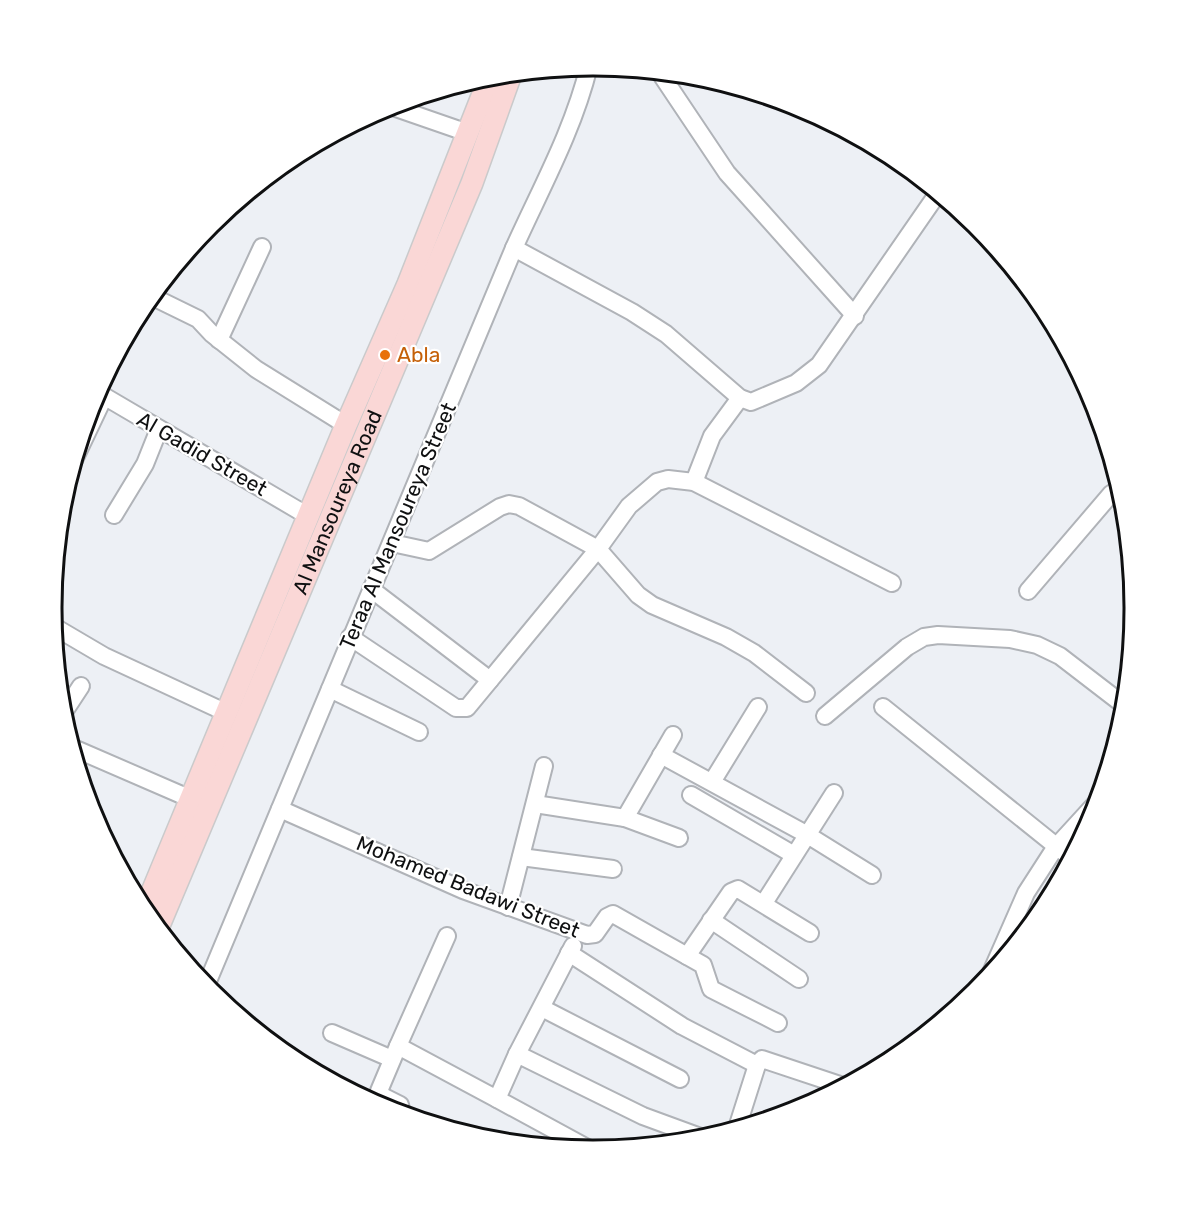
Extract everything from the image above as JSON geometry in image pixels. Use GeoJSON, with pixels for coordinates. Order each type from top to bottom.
{"type":"FeatureCollection","features":[{"type":"Feature","properties":{"kind":"main road","name":"Al Mansoureya Road"},"geometry":{"type":"LineString","coordinates":[[149,899],[346,425],[506,84]]}},
{"type":"Feature","properties":{"kind":"main road","name":"Al Mansoureya Road"},"geometry":{"type":"LineString","coordinates":[[162,919],[462,180],[468,133],[485,88]]}},
{"type":"Feature","properties":{"kind":"street","name":"Teraa Al Mansoureya Street"},"geometry":{"type":"LineString","coordinates":[[210,976],[514,248],[566,137],[586,76]]}},
{"type":"Feature","properties":{"kind":"street"},"geometry":{"type":"LineString","coordinates":[[666,82],[727,173],[855,316]]}},
{"type":"Feature","properties":{"kind":"street"},"geometry":{"type":"LineString","coordinates":[[405,111],[468,133]]}},
{"type":"Feature","properties":{"kind":"street"},"geometry":{"type":"LineString","coordinates":[[514,248],[597,292],[666,334],[740,398],[752,402],[808,376],[855,316],[933,200]]}},
{"type":"Feature","properties":{"kind":"street"},"geometry":{"type":"LineString","coordinates":[[219,340],[262,247]]}},
{"type":"Feature","properties":{"kind":"street"},"geometry":{"type":"LineString","coordinates":[[160,300],[198,319],[219,340],[256,369],[346,425]]}},
{"type":"Feature","properties":{"kind":"street","name":"Al Gadid Street"},"geometry":{"type":"LineString","coordinates":[[105,397],[308,516]]}},
{"type":"Feature","properties":{"kind":"street"},"geometry":{"type":"LineString","coordinates":[[694,482],[712,436],[740,398]]}},
{"type":"Feature","properties":{"kind":"street"},"geometry":{"type":"LineString","coordinates":[[114,515],[145,464],[159,429]]}},
{"type":"Feature","properties":{"kind":"street"},"geometry":{"type":"LineString","coordinates":[[350,637],[460,710],[467,708],[598,549],[629,506],[648,487],[668,478],[694,482],[892,584]]}},
{"type":"Feature","properties":{"kind":"street"},"geometry":{"type":"LineString","coordinates":[[1028,591],[1112,494]]}},
{"type":"Feature","properties":{"kind":"street"},"geometry":{"type":"LineString","coordinates":[[392,543],[429,551],[509,504],[519,506],[598,549],[645,600],[726,637],[754,653],[806,693]]}},
{"type":"Feature","properties":{"kind":"street"},"geometry":{"type":"LineString","coordinates":[[371,589],[490,680]]}},
{"type":"Feature","properties":{"kind":"street"},"geometry":{"type":"LineString","coordinates":[[63,631],[134,672],[227,713]]}},
{"type":"Feature","properties":{"kind":"street"},"geometry":{"type":"LineString","coordinates":[[825,716],[907,646],[924,637],[938,635],[1010,639],[1037,645],[1060,656],[1116,699]]}},
{"type":"Feature","properties":{"kind":"street"},"geometry":{"type":"LineString","coordinates":[[70,702],[81,686]]}},
{"type":"Feature","properties":{"kind":"street"},"geometry":{"type":"LineString","coordinates":[[330,689],[419,732]]}},
{"type":"Feature","properties":{"kind":"street"},"geometry":{"type":"LineString","coordinates":[[712,782],[758,707]]}},
{"type":"Feature","properties":{"kind":"street"},"geometry":{"type":"LineString","coordinates":[[883,707],[1064,853]]}},
{"type":"Feature","properties":{"kind":"street"},"geometry":{"type":"LineString","coordinates":[[625,818],[673,735]]}},
{"type":"Feature","properties":{"kind":"street"},"geometry":{"type":"LineString","coordinates":[[83,755],[191,799]]}},
{"type":"Feature","properties":{"kind":"street"},"geometry":{"type":"LineString","coordinates":[[661,755],[806,834],[872,875]]}},
{"type":"Feature","properties":{"kind":"street"},"geometry":{"type":"LineString","coordinates":[[508,907],[544,766]]}},
{"type":"Feature","properties":{"kind":"street"},"geometry":{"type":"LineString","coordinates":[[764,903],[834,793]]}},
{"type":"Feature","properties":{"kind":"street"},"geometry":{"type":"LineString","coordinates":[[691,795],[794,855]]}},
{"type":"Feature","properties":{"kind":"street"},"geometry":{"type":"LineString","coordinates":[[535,804],[625,818],[679,838]]}},
{"type":"Feature","properties":{"kind":"street","name":"Mohamed Badawi Street"},"geometry":{"type":"LineString","coordinates":[[280,809],[508,907],[580,932],[594,934],[607,917],[613,914],[687,956]]}},
{"type":"Feature","properties":{"kind":"street"},"geometry":{"type":"LineString","coordinates":[[1002,947],[1026,893],[1056,848],[1079,822]]}},
{"type":"Feature","properties":{"kind":"street"},"geometry":{"type":"LineString","coordinates":[[521,857],[613,869]]}},
{"type":"Feature","properties":{"kind":"street"},"geometry":{"type":"LineString","coordinates":[[778,1023],[711,989],[704,965],[687,956],[734,890],[741,890],[764,903],[810,933]]}},
{"type":"Feature","properties":{"kind":"street"},"geometry":{"type":"LineString","coordinates":[[711,920],[798,979]]}},
{"type":"Feature","properties":{"kind":"street"},"geometry":{"type":"LineString","coordinates":[[497,1099],[517,1054],[580,932]]}},
{"type":"Feature","properties":{"kind":"street"},"geometry":{"type":"LineString","coordinates":[[383,1096],[379,1091],[447,936]]}},
{"type":"Feature","properties":{"kind":"street"},"geometry":{"type":"LineString","coordinates":[[569,953],[673,1021],[757,1065]]}},
{"type":"Feature","properties":{"kind":"street"},"geometry":{"type":"LineString","coordinates":[[542,1008],[680,1079]]}},
{"type":"Feature","properties":{"kind":"street"},"geometry":{"type":"LineString","coordinates":[[332,1033],[395,1052],[497,1099],[570,1139]]}},
{"type":"Feature","properties":{"kind":"street"},"geometry":{"type":"LineString","coordinates":[[517,1054],[634,1112],[685,1131]]}},
{"type":"Feature","properties":{"kind":"street"},"geometry":{"type":"LineString","coordinates":[[740,1118],[757,1065],[762,1059],[769,1059],[833,1082]]}},
{"type":"Feature","properties":{"kind":"place","name":"Abla"},"geometry":{"type":"Point","coordinates":[385,355]}}]}
